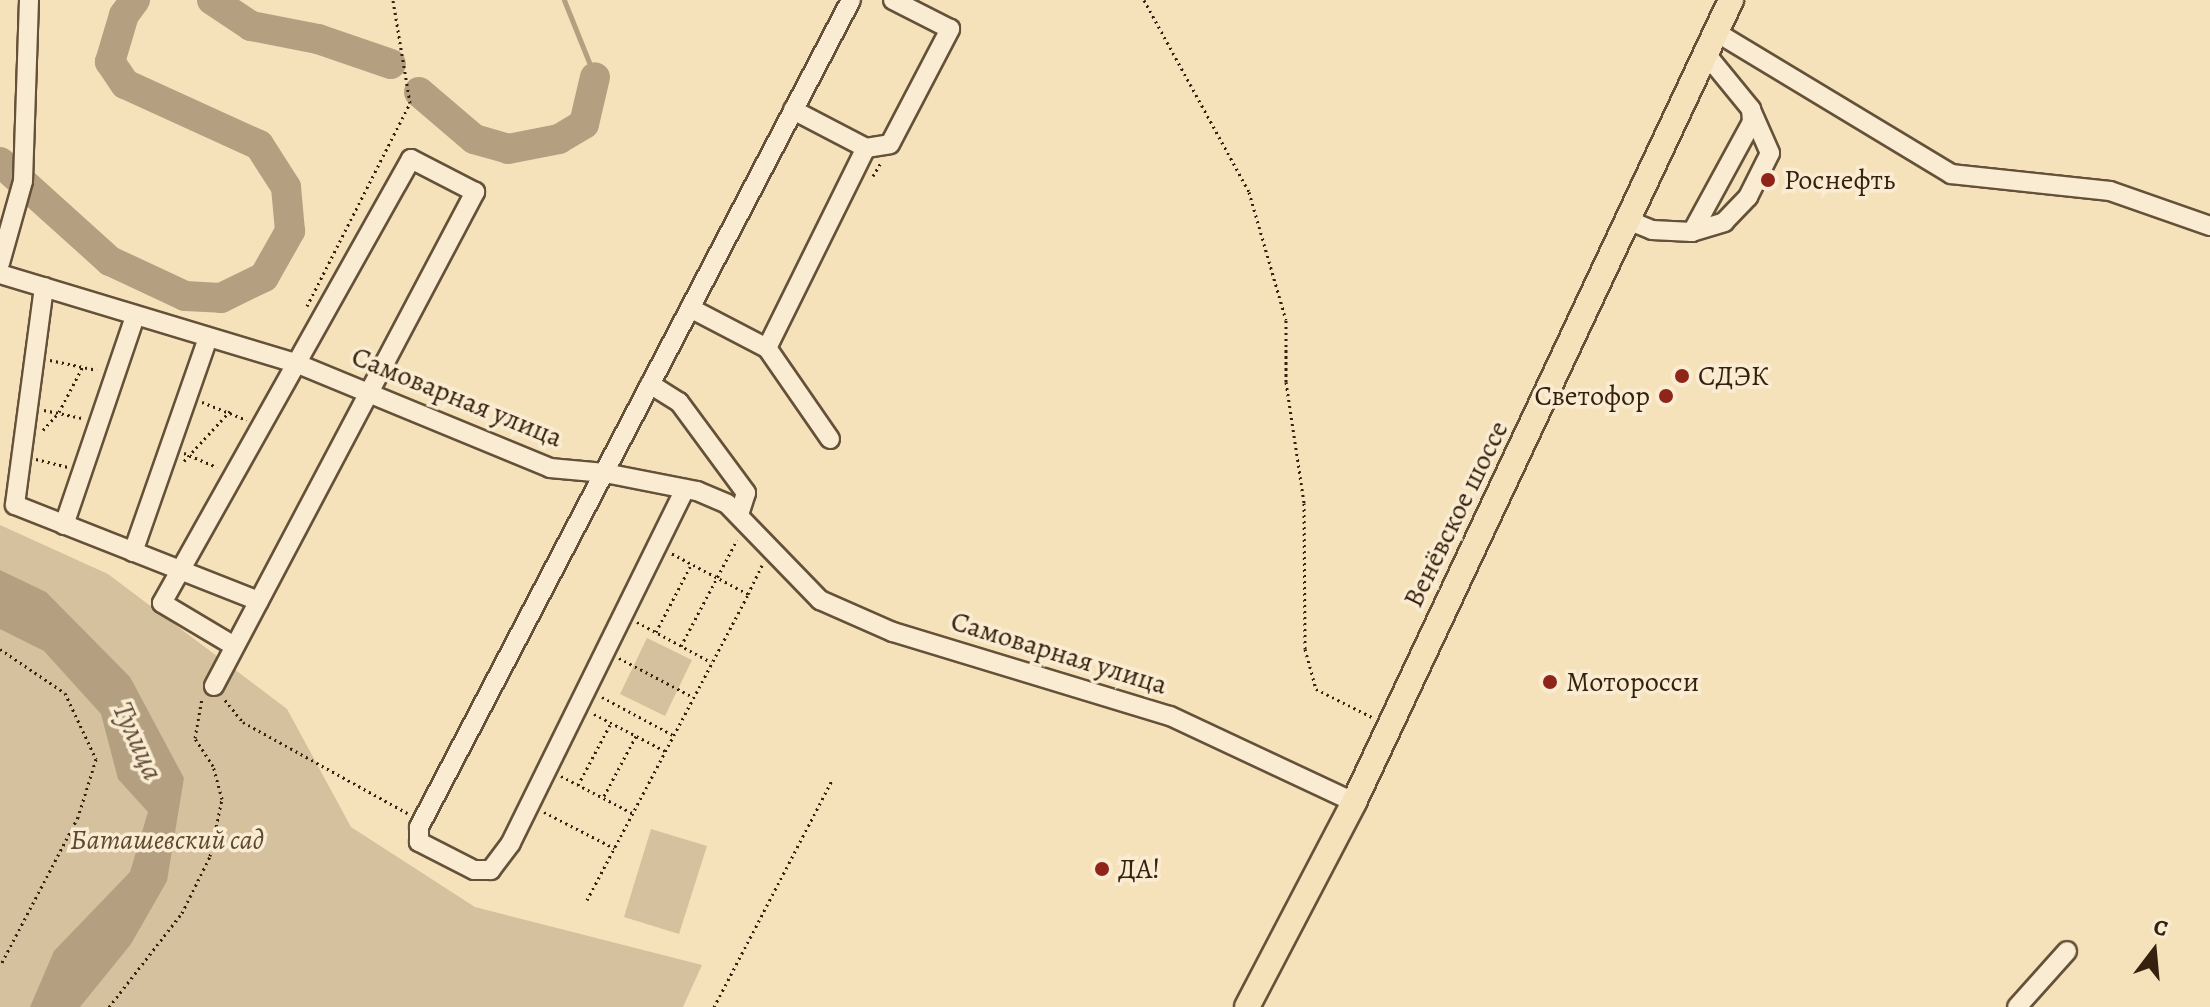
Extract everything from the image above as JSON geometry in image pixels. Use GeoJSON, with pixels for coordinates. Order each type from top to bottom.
{"type":"FeatureCollection","features":[{"type":"Feature","properties":{"kind":"main road","name":"Венёвское шоссе"},"geometry":{"type":"LineString","coordinates":[[1247,1007],[1354,802],[1630,221],[1731,0]]}},
{"type":"Feature","properties":{"kind":"street"},"geometry":{"type":"LineString","coordinates":[[0,263],[19,207],[26,131],[29,0]]}},
{"type":"Feature","properties":{"kind":"street"},"geometry":{"type":"LineString","coordinates":[[685,489],[530,804],[491,870],[474,870],[419,842],[422,821],[851,0]]}},
{"type":"Feature","properties":{"kind":"street"},"geometry":{"type":"LineString","coordinates":[[793,110],[866,148],[890,144],[950,29],[893,0]]}},
{"type":"Feature","properties":{"kind":"street"},"geometry":{"type":"LineString","coordinates":[[1630,221],[1652,230],[1692,232],[1724,222],[1748,197],[1770,153],[1751,109],[1711,43]]}},
{"type":"Feature","properties":{"kind":"street"},"geometry":{"type":"LineString","coordinates":[[1711,43],[1951,174],[2110,191],[2210,226]]}},
{"type":"Feature","properties":{"kind":"street"},"geometry":{"type":"LineString","coordinates":[[1692,232],[1752,122],[1751,109]]}},
{"type":"Feature","properties":{"kind":"street"},"geometry":{"type":"LineString","coordinates":[[767,348],[866,148]]}},
{"type":"Feature","properties":{"kind":"street"},"geometry":{"type":"LineString","coordinates":[[214,686],[373,393],[475,192],[411,159],[298,364],[178,569],[162,603],[234,646]]}},
{"type":"Feature","properties":{"kind":"street","name":"Самоварная улица"},"geometry":{"type":"LineString","coordinates":[[0,274],[298,364],[550,468],[605,473],[685,489],[727,504],[820,600],[893,632],[1170,716],[1354,802]]}},
{"type":"Feature","properties":{"kind":"street"},"geometry":{"type":"LineString","coordinates":[[44,287],[15,505],[259,601]]}},
{"type":"Feature","properties":{"kind":"street"},"geometry":{"type":"LineString","coordinates":[[690,308],[767,348],[830,439]]}},
{"type":"Feature","properties":{"kind":"street"},"geometry":{"type":"LineString","coordinates":[[64,525],[135,316]]}},
{"type":"Feature","properties":{"kind":"street"},"geometry":{"type":"LineString","coordinates":[[133,552],[174,457],[187,397],[208,338]]}},
{"type":"Feature","properties":{"kind":"street"},"geometry":{"type":"LineString","coordinates":[[650,384],[679,402],[746,493],[743,519]]}},
{"type":"Feature","properties":{"kind":"street"},"geometry":{"type":"LineString","coordinates":[[2017,1007],[2067,951]]}},
{"type":"Feature","properties":{"kind":"path"},"geometry":{"type":"LineString","coordinates":[[302,315],[410,103],[393,0]]}},
{"type":"Feature","properties":{"kind":"path"},"geometry":{"type":"LineString","coordinates":[[1144,0],[1249,192],[1286,320],[1286,382],[1304,503],[1305,649],[1316,689],[1388,725]]}},
{"type":"Feature","properties":{"kind":"path"},"geometry":{"type":"LineString","coordinates":[[34,358],[115,375]]}},
{"type":"Feature","properties":{"kind":"path"},"geometry":{"type":"LineString","coordinates":[[82,471],[22,455],[59,412],[83,366]]}},
{"type":"Feature","properties":{"kind":"path"},"geometry":{"type":"LineString","coordinates":[[187,397],[230,411],[261,428]]}},
{"type":"Feature","properties":{"kind":"path"},"geometry":{"type":"LineString","coordinates":[[28,408],[99,422]]}},
{"type":"Feature","properties":{"kind":"path"},"geometry":{"type":"LineString","coordinates":[[174,457],[191,455],[230,411]]}},
{"type":"Feature","properties":{"kind":"path"},"geometry":{"type":"LineString","coordinates":[[174,457],[191,455],[233,477]]}},
{"type":"Feature","properties":{"kind":"path"},"geometry":{"type":"LineString","coordinates":[[681,646],[717,578],[743,519]]}},
{"type":"Feature","properties":{"kind":"path"},"geometry":{"type":"LineString","coordinates":[[657,546],[748,594]]}},
{"type":"Feature","properties":{"kind":"path"},"geometry":{"type":"LineString","coordinates":[[587,900],[771,549]]}},
{"type":"Feature","properties":{"kind":"path"},"geometry":{"type":"LineString","coordinates":[[656,632],[691,564]]}},
{"type":"Feature","properties":{"kind":"path"},"geometry":{"type":"LineString","coordinates":[[623,615],[712,662]]}},
{"type":"Feature","properties":{"kind":"path"},"geometry":{"type":"LineString","coordinates":[[0,649],[65,693],[96,759],[78,817],[0,966]]}},
{"type":"Feature","properties":{"kind":"path"},"geometry":{"type":"LineString","coordinates":[[605,651],[693,697]]}},
{"type":"Feature","properties":{"kind":"path"},"geometry":{"type":"LineString","coordinates":[[109,1007],[182,913],[210,856],[222,799],[213,766],[195,738],[203,696],[214,686],[243,722],[422,821]]}},
{"type":"Feature","properties":{"kind":"path"},"geometry":{"type":"LineString","coordinates":[[582,697],[673,735]]}},
{"type":"Feature","properties":{"kind":"path"},"geometry":{"type":"LineString","coordinates":[[582,697],[611,723],[665,751]]}},
{"type":"Feature","properties":{"kind":"path"},"geometry":{"type":"LineString","coordinates":[[578,785],[611,723]]}},
{"type":"Feature","properties":{"kind":"path"},"geometry":{"type":"LineString","coordinates":[[604,798],[636,736]]}},
{"type":"Feature","properties":{"kind":"path"},"geometry":{"type":"LineString","coordinates":[[547,769],[632,813]]}},
{"type":"Feature","properties":{"kind":"path"},"geometry":{"type":"LineString","coordinates":[[714,1007],[832,780]]}},
{"type":"Feature","properties":{"kind":"path"},"geometry":{"type":"LineString","coordinates":[[530,804],[614,848]]}},
{"type":"Feature","properties":{"kind":"green space","name":"Баташевский сад"},"geometry":{"type":"Polygon","coordinates":[[[0,525],[108,574],[287,709],[351,827],[475,907],[702,965],[683,1007],[0,1007],[0,525]]]}},
{"type":"Feature","properties":{"kind":"green space"},"geometry":{"type":"Polygon","coordinates":[[[647,638],[692,660],[665,716],[620,694],[647,638]]]}},
{"type":"Feature","properties":{"kind":"green space"},"geometry":{"type":"Polygon","coordinates":[[[651,829],[707,846],[679,934],[624,917],[651,829]]]}},
{"type":"Feature","properties":{"kind":"water","name":"Тулица"},"geometry":{"type":"Polygon","coordinates":[[[0,570],[46,592],[130,677],[184,778],[167,881],[131,944],[80,1007],[30,1007],[54,951],[130,872],[148,812],[118,779],[101,714],[44,651],[0,629],[0,570]]]}},
{"type":"Feature","properties":{"kind":"waterway"},"geometry":{"type":"LineString","coordinates":[[0,162],[110,261],[185,296],[221,298],[264,277],[290,231],[286,187],[259,145],[125,84],[110,62],[124,15],[135,0]]}},
{"type":"Feature","properties":{"kind":"waterway"},"geometry":{"type":"LineString","coordinates":[[212,0],[251,26],[318,39],[391,64]]}},
{"type":"Feature","properties":{"kind":"waterway"},"geometry":{"type":"LineString","coordinates":[[564,0],[595,77]]}},
{"type":"Feature","properties":{"kind":"waterway"},"geometry":{"type":"LineString","coordinates":[[419,92],[474,139],[508,149],[559,139],[584,124],[595,77]]}},
{"type":"Feature","properties":{"kind":"place","name":"Роснефть"},"geometry":{"type":"Point","coordinates":[1768,180]}},
{"type":"Feature","properties":{"kind":"place","name":"СДЭК"},"geometry":{"type":"Point","coordinates":[1682,376]}},
{"type":"Feature","properties":{"kind":"place","name":"Светофор"},"geometry":{"type":"Point","coordinates":[1666,396]}},
{"type":"Feature","properties":{"kind":"place","name":"Моторосси"},"geometry":{"type":"Point","coordinates":[1550,682]}},
{"type":"Feature","properties":{"kind":"place","name":"ДА!"},"geometry":{"type":"Point","coordinates":[1102,869]}}]}
